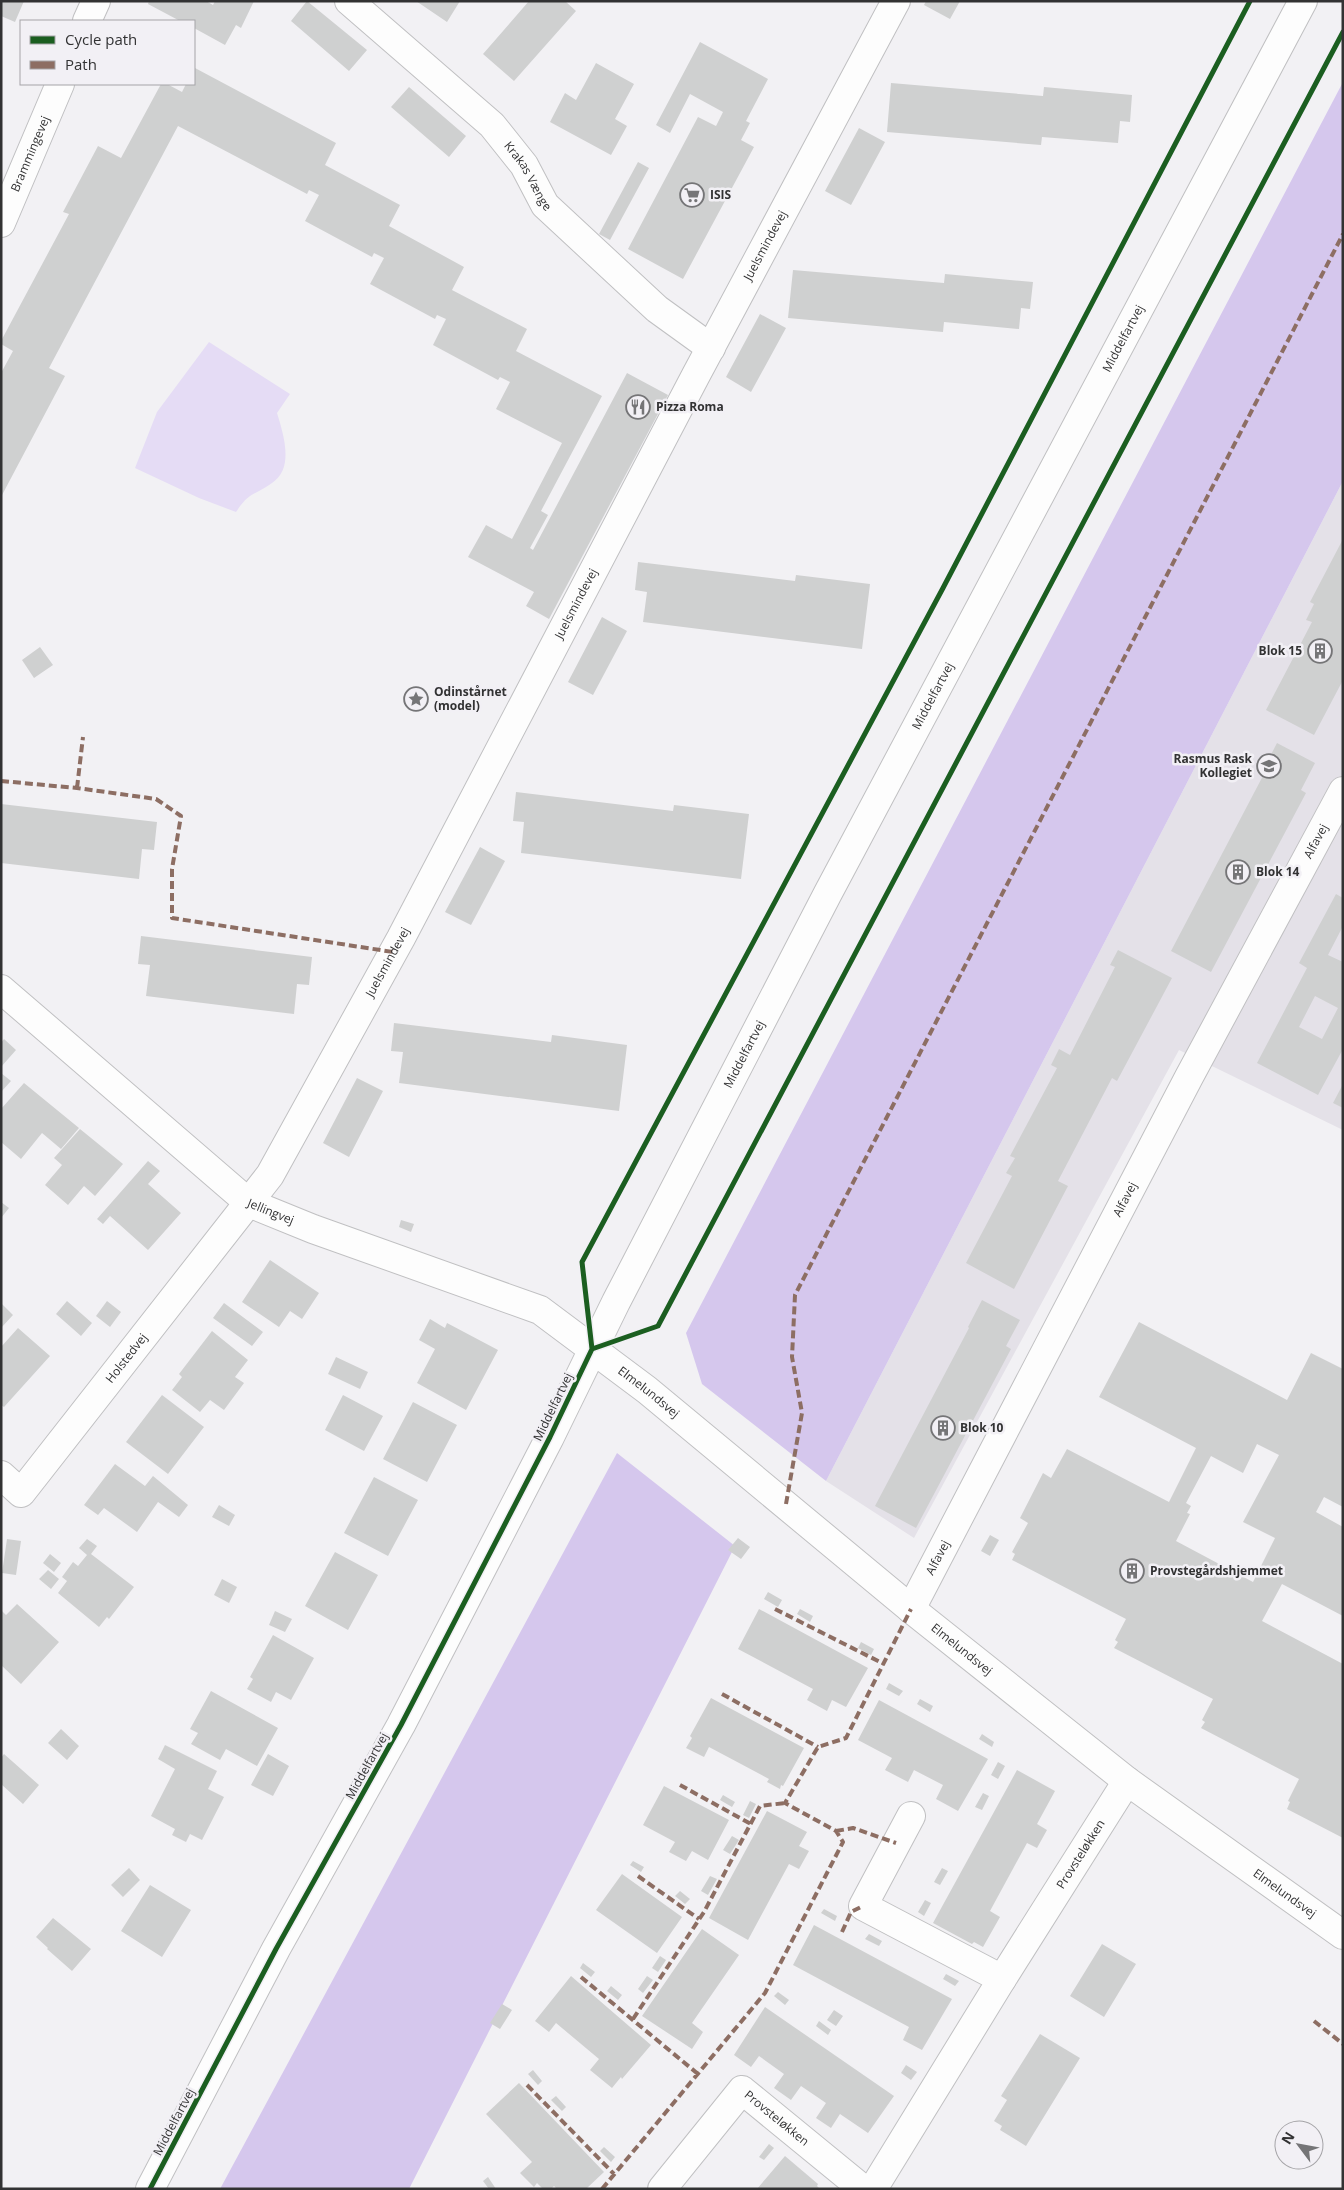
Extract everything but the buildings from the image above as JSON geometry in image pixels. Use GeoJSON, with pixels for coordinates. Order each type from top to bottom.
{"type":"FeatureCollection","features":[{"type":"Feature","properties":{"kind":"street"},"geometry":{"type":"LineString","coordinates":[[87,20],[96,1]]}},
{"type":"Feature","properties":{"kind":"street","name":"Krakas Vænge"},"geometry":{"type":"LineString","coordinates":[[349,1],[492,125],[524,165],[544,205],[657,309],[711,348]]}},
{"type":"Feature","properties":{"kind":"street","name":"Juelsmindevej"},"geometry":{"type":"LineString","coordinates":[[249,1203],[270,1176],[370,995],[896,1]]}},
{"type":"Feature","properties":{"kind":"street","name":"Middelfartvej"},"geometry":{"type":"LineString","coordinates":[[150,2189],[272,1958],[402,1725],[550,1437],[592,1349],[833,884],[1303,1]]}},
{"type":"Feature","properties":{"kind":"street","name":"Brammingevej"},"geometry":{"type":"LineString","coordinates":[[1,223],[60,85]]}},
{"type":"Feature","properties":{"kind":"street","name":"Alfavej"},"geometry":{"type":"LineString","coordinates":[[911,1609],[1189,1077],[1343,791]]}},
{"type":"Feature","properties":{"kind":"street","name":"Jellingvej"},"geometry":{"type":"LineString","coordinates":[[1,989],[249,1203],[540,1310],[592,1349]]}},
{"type":"Feature","properties":{"kind":"street","name":"Holstedvej"},"geometry":{"type":"LineString","coordinates":[[1,1474],[21,1493],[249,1203]]}},
{"type":"Feature","properties":{"kind":"street","name":"Elmelundsvej"},"geometry":{"type":"LineString","coordinates":[[592,1349],[659,1400],[911,1609],[1127,1780],[1279,1892],[1343,1935]]}},
{"type":"Feature","properties":{"kind":"street","name":"Provsteløkken"},"geometry":{"type":"LineString","coordinates":[[873,2189],[1127,1780]]}},
{"type":"Feature","properties":{"kind":"street"},"geometry":{"type":"LineString","coordinates":[[911,1816],[863,1906],[1002,1979]]}},
{"type":"Feature","properties":{"kind":"street","name":"Provsteløkken"},"geometry":{"type":"LineString","coordinates":[[662,2189],[742,2090],[863,2189]]}},
{"type":"Feature","properties":{"kind":"shaded area"},"geometry":{"type":"Polygon","coordinates":[[[1343,82],[1343,481],[826,1481],[702,1384],[686,1333],[1343,82]]]}},
{"type":"Feature","properties":{"kind":"shaded area"},"geometry":{"type":"Polygon","coordinates":[[[209,342],[290,394],[277,413],[284,440],[285,460],[283,469],[279,477],[249,497],[236,512],[199,498],[135,468],[157,412],[209,342]]]}},
{"type":"Feature","properties":{"kind":"shaded area","name":"Rasmus Rask Kollegiet"},"geometry":{"type":"Polygon","coordinates":[[[1343,481],[1343,1130],[1179,1050],[914,1538],[826,1481],[1343,481]]]}},
{"type":"Feature","properties":{"kind":"shaded area"},"geometry":{"type":"Polygon","coordinates":[[[617,1453],[735,1546],[409,2189],[220,2189],[617,1453]]]}},
{"type":"Feature","properties":{"kind":"marked path"},"geometry":{"type":"LineString","coordinates":[[786,1504],[802,1413],[792,1357],[795,1295],[1343,234]]}},
{"type":"Feature","properties":{"kind":"marked path"},"geometry":{"type":"LineString","coordinates":[[77,788],[83,737]]}},
{"type":"Feature","properties":{"kind":"marked path"},"geometry":{"type":"LineString","coordinates":[[1,781],[77,788],[156,799],[181,816],[172,869],[172,918],[393,952]]}},
{"type":"Feature","properties":{"kind":"marked path"},"geometry":{"type":"LineString","coordinates":[[775,1609],[884,1664]]}},
{"type":"Feature","properties":{"kind":"marked path"},"geometry":{"type":"LineString","coordinates":[[602,2189],[765,1993],[843,1842],[836,1831],[785,1803],[818,1747],[846,1738],[911,1609]]}},
{"type":"Feature","properties":{"kind":"marked path"},"geometry":{"type":"LineString","coordinates":[[722,1694],[818,1747]]}},
{"type":"Feature","properties":{"kind":"marked path"},"geometry":{"type":"LineString","coordinates":[[680,1785],[751,1824]]}},
{"type":"Feature","properties":{"kind":"marked path"},"geometry":{"type":"LineString","coordinates":[[633,2019],[704,1912],[760,1806],[785,1803]]}},
{"type":"Feature","properties":{"kind":"marked path"},"geometry":{"type":"LineString","coordinates":[[836,1831],[853,1828],[896,1843]]}},
{"type":"Feature","properties":{"kind":"marked path"},"geometry":{"type":"LineString","coordinates":[[638,1876],[699,1919]]}},
{"type":"Feature","properties":{"kind":"marked path"},"geometry":{"type":"LineString","coordinates":[[842,1932],[851,1912],[863,1906]]}},
{"type":"Feature","properties":{"kind":"marked path"},"geometry":{"type":"LineString","coordinates":[[581,1977],[698,2074]]}},
{"type":"Feature","properties":{"kind":"marked path"},"geometry":{"type":"LineString","coordinates":[[1314,2021],[1343,2044]]}},
{"type":"Feature","properties":{"kind":"marked path"},"geometry":{"type":"LineString","coordinates":[[527,2085],[614,2174]]}},
{"type":"Feature","properties":{"kind":"cycle path"},"geometry":{"type":"LineString","coordinates":[[592,1349],[582,1262],[943,588],[1250,1]]}},
{"type":"Feature","properties":{"kind":"cycle path"},"geometry":{"type":"LineString","coordinates":[[592,1349],[658,1326],[1343,32]]}},
{"type":"Feature","properties":{"kind":"cycle path"},"geometry":{"type":"LineString","coordinates":[[150,2189],[276,1949],[401,1725],[550,1437],[592,1349]]}},
{"type":"Feature","properties":{"kind":"place","name":"ISIS"},"geometry":{"type":"Point","coordinates":[692,195]}},
{"type":"Feature","properties":{"kind":"place","name":"Pizza Roma"},"geometry":{"type":"Point","coordinates":[638,407]}},
{"type":"Feature","properties":{"kind":"place","name":"Blok 15"},"geometry":{"type":"Point","coordinates":[1320,651]}},
{"type":"Feature","properties":{"kind":"place","name":"Odinstårnet (model)"},"geometry":{"type":"Point","coordinates":[416,699]}},
{"type":"Feature","properties":{"kind":"place","name":"Rasmus Rask Kollegiet"},"geometry":{"type":"Point","coordinates":[1269,766]}},
{"type":"Feature","properties":{"kind":"place","name":"Blok 14"},"geometry":{"type":"Point","coordinates":[1238,872]}},
{"type":"Feature","properties":{"kind":"place","name":"Blok 10"},"geometry":{"type":"Point","coordinates":[943,1428]}},
{"type":"Feature","properties":{"kind":"place","name":"Provstegårdshjemmet"},"geometry":{"type":"Point","coordinates":[1132,1571]}}]}
